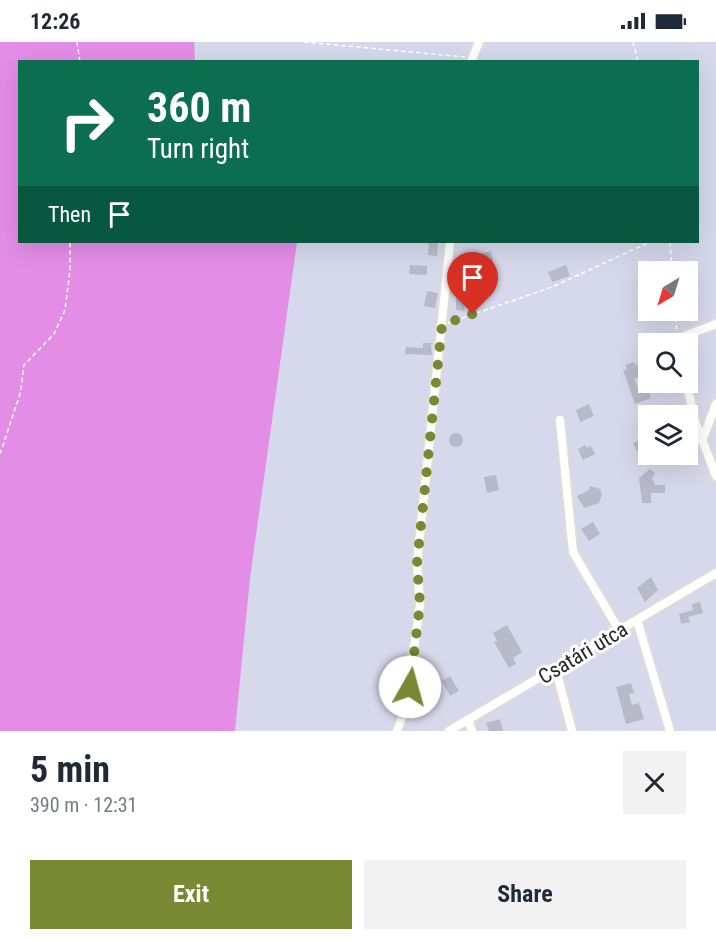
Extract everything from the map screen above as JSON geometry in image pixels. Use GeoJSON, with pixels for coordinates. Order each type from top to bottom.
{"type":"FeatureCollection","features":[{"type":"Feature","properties":{"kind":"street"},"geometry":{"type":"LineString","coordinates":[[471,60],[479,42]]}},
{"type":"Feature","properties":{"kind":"street"},"geometry":{"type":"LineString","coordinates":[[397,731],[406,706],[420,604],[417,563],[450,243]]}},
{"type":"Feature","properties":{"kind":"street"},"geometry":{"type":"LineString","coordinates":[[696,333],[716,324]]}},
{"type":"Feature","properties":{"kind":"street"},"geometry":{"type":"LineString","coordinates":[[689,393],[702,441],[716,476]]}},
{"type":"Feature","properties":{"kind":"street"},"geometry":{"type":"LineString","coordinates":[[702,441],[716,404]]}},
{"type":"Feature","properties":{"kind":"street"},"geometry":{"type":"LineString","coordinates":[[560,420],[573,552],[619,630]]}},
{"type":"Feature","properties":{"kind":"street","name":"Csatári utca"},"geometry":{"type":"LineString","coordinates":[[448,731],[556,670],[716,573]]}},
{"type":"Feature","properties":{"kind":"street"},"geometry":{"type":"LineString","coordinates":[[637,620],[670,731]]}},
{"type":"Feature","properties":{"kind":"street"},"geometry":{"type":"LineString","coordinates":[[556,670],[572,731]]}},
{"type":"Feature","properties":{"kind":"street"},"geometry":{"type":"LineString","coordinates":[[468,719],[472,731]]}},
{"type":"Feature","properties":{"kind":"path"},"geometry":{"type":"LineString","coordinates":[[77,42],[80,60]]}},
{"type":"Feature","properties":{"kind":"path"},"geometry":{"type":"LineString","coordinates":[[304,42],[471,60]]}},
{"type":"Feature","properties":{"kind":"path"},"geometry":{"type":"LineString","coordinates":[[633,42],[638,60]]}},
{"type":"Feature","properties":{"kind":"path"},"geometry":{"type":"LineString","coordinates":[[0,454],[20,394],[24,365],[54,334],[65,310],[70,270],[70,243]]}},
{"type":"Feature","properties":{"kind":"path"},"geometry":{"type":"LineString","coordinates":[[442,325],[552,287],[648,243]]}},
{"type":"Feature","properties":{"kind":"path"},"geometry":{"type":"LineString","coordinates":[[670,243],[671,261]]}},
{"type":"Feature","properties":{"kind":"shaded area"},"geometry":{"type":"Polygon","coordinates":[[[0,42],[194,42],[195,60],[18,60],[18,243],[297,243],[250,578],[235,731],[0,731],[0,42]]]}},
{"type":"Feature","properties":{"kind":"building"},"geometry":{"type":"Polygon","coordinates":[[[429,243],[438,243],[437,256],[428,255],[429,243]]]}},
{"type":"Feature","properties":{"kind":"building"},"geometry":{"type":"Polygon","coordinates":[[[491,251],[496,276],[482,279],[475,261],[476,255],[491,251]]]}},
{"type":"Feature","properties":{"kind":"building"},"geometry":{"type":"Polygon","coordinates":[[[410,265],[427,266],[427,275],[409,274],[410,265]]]}},
{"type":"Feature","properties":{"kind":"building"},"geometry":{"type":"Polygon","coordinates":[[[566,265],[570,276],[552,282],[548,272],[566,265]]]}},
{"type":"Feature","properties":{"kind":"building"},"geometry":{"type":"Polygon","coordinates":[[[427,291],[438,293],[435,308],[424,306],[427,291]]]}},
{"type":"Feature","properties":{"kind":"building"},"geometry":{"type":"Polygon","coordinates":[[[456,296],[465,297],[464,311],[456,310],[456,296]]]}},
{"type":"Feature","properties":{"kind":"building"},"geometry":{"type":"Polygon","coordinates":[[[423,343],[431,343],[432,355],[405,354],[406,347],[423,348],[423,343]]]}},
{"type":"Feature","properties":{"kind":"building"},"geometry":{"type":"Polygon","coordinates":[[[634,362],[638,364],[638,377],[634,379],[638,393],[649,393],[651,398],[635,404],[623,370],[627,369],[625,365],[634,362]]]}},
{"type":"Feature","properties":{"kind":"building"},"geometry":{"type":"Polygon","coordinates":[[[589,404],[594,416],[580,422],[576,410],[589,404]]]}},
{"type":"Feature","properties":{"kind":"building"},"geometry":{"type":"Polygon","coordinates":[[[456,433],[461,435],[463,440],[461,445],[456,447],[451,445],[449,440],[451,435],[456,433]]]}},
{"type":"Feature","properties":{"kind":"building"},"geometry":{"type":"Polygon","coordinates":[[[638,441],[638,453],[633,443],[638,441]]]}},
{"type":"Feature","properties":{"kind":"building"},"geometry":{"type":"Polygon","coordinates":[[[585,445],[587,448],[591,446],[595,454],[583,460],[578,449],[585,445]]]}},
{"type":"Feature","properties":{"kind":"building"},"geometry":{"type":"Polygon","coordinates":[[[650,469],[655,473],[652,478],[655,485],[665,485],[665,493],[651,493],[651,503],[642,503],[639,478],[650,469]]]}},
{"type":"Feature","properties":{"kind":"building"},"geometry":{"type":"Polygon","coordinates":[[[496,475],[499,490],[487,493],[484,477],[496,475]]]}},
{"type":"Feature","properties":{"kind":"building"},"geometry":{"type":"Polygon","coordinates":[[[590,486],[600,489],[602,494],[599,503],[584,508],[577,496],[589,490],[590,486]]]}},
{"type":"Feature","properties":{"kind":"building"},"geometry":{"type":"Polygon","coordinates":[[[593,522],[600,534],[589,541],[581,529],[593,522]]]}},
{"type":"Feature","properties":{"kind":"building"},"geometry":{"type":"Polygon","coordinates":[[[651,577],[658,590],[645,602],[637,588],[651,577]]]}},
{"type":"Feature","properties":{"kind":"building"},"geometry":{"type":"Polygon","coordinates":[[[700,602],[703,613],[688,617],[690,622],[681,624],[679,614],[693,610],[692,604],[700,602]]]}},
{"type":"Feature","properties":{"kind":"building"},"geometry":{"type":"Polygon","coordinates":[[[507,625],[522,652],[513,658],[516,664],[509,668],[494,642],[497,641],[493,633],[507,625]]]}},
{"type":"Feature","properties":{"kind":"building"},"geometry":{"type":"Polygon","coordinates":[[[450,676],[459,691],[450,696],[442,681],[450,676]]]}},
{"type":"Feature","properties":{"kind":"building"},"geometry":{"type":"Polygon","coordinates":[[[631,683],[634,693],[629,694],[632,705],[639,703],[644,719],[626,724],[616,687],[631,683]]]}},
{"type":"Feature","properties":{"kind":"building"},"geometry":{"type":"Polygon","coordinates":[[[500,719],[503,731],[489,731],[486,723],[500,719]]]}},
{"type":"Feature","properties":{"kind":"route"},"geometry":{"type":"LineString","coordinates":[[410,687],[420,604],[417,563],[442,325],[473,314]]}}]}
